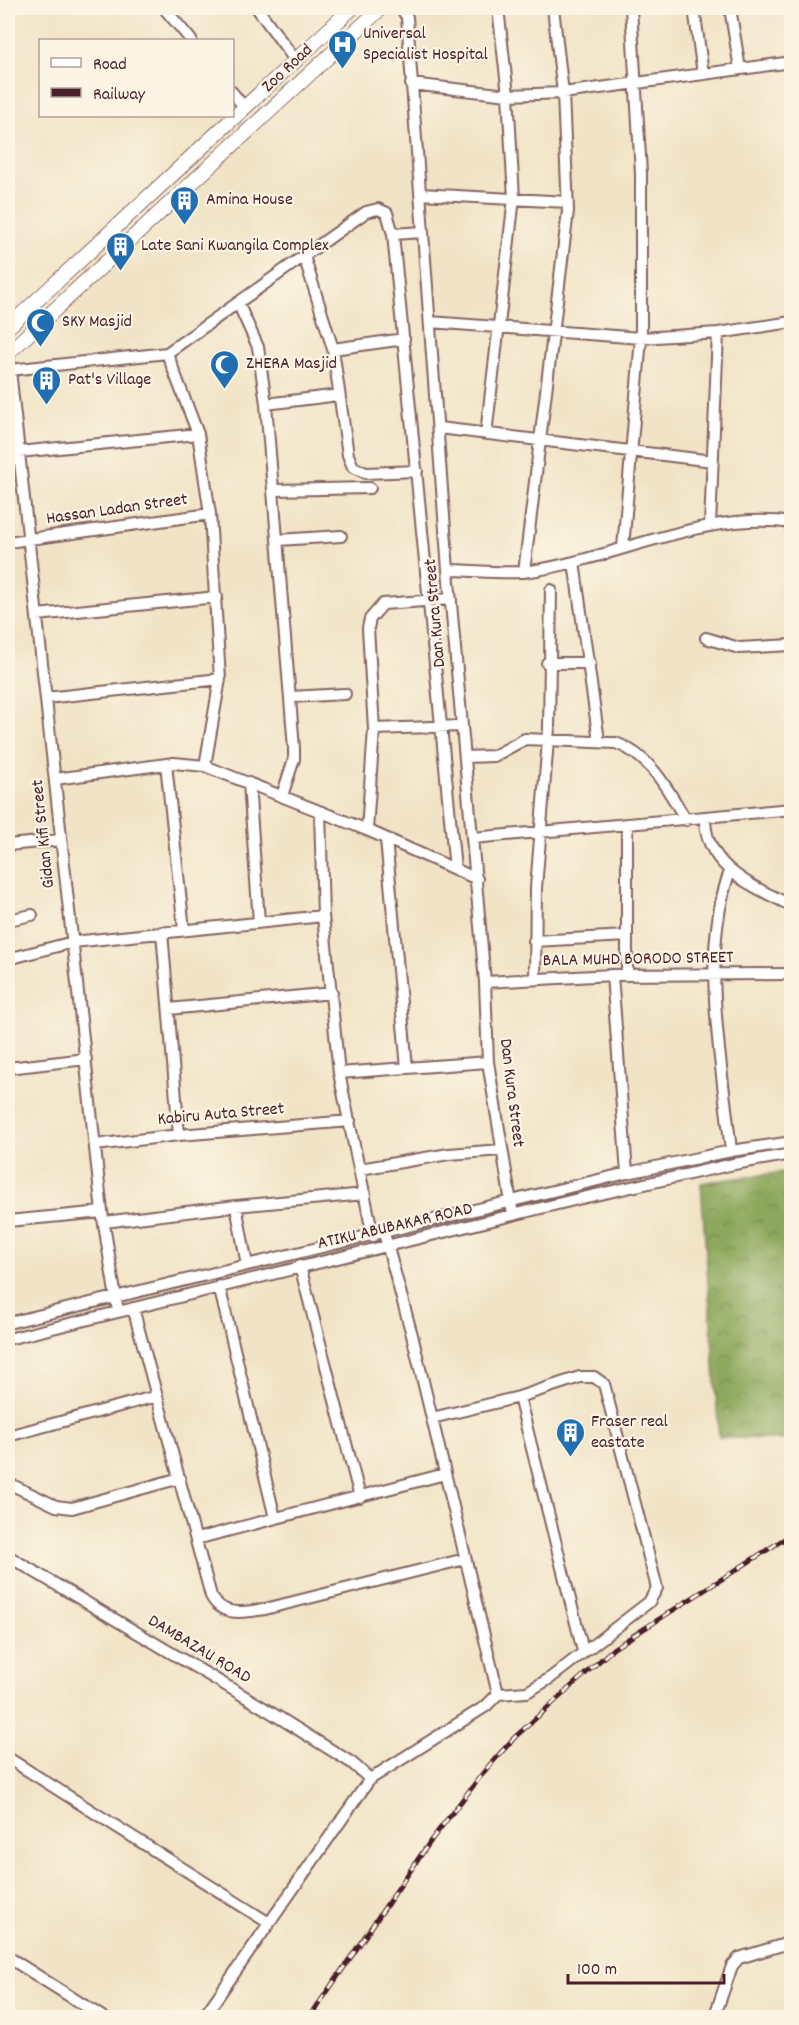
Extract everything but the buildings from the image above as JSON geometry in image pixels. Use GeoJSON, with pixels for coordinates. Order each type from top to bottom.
{"type":"FeatureCollection","features":[{"type":"Feature","properties":{"kind":"main road","name":"Zoo Road"},"geometry":{"type":"LineString","coordinates":[[234,116],[352,8]]}},
{"type":"Feature","properties":{"kind":"main road","name":"Zoo Road"},"geometry":{"type":"LineString","coordinates":[[8,352],[381,8]]}},
{"type":"Feature","properties":{"kind":"main road","name":"Zoo Road"},"geometry":{"type":"LineString","coordinates":[[8,327],[233,117]]}},
{"type":"Feature","properties":{"kind":"street"},"geometry":{"type":"LineString","coordinates":[[164,8],[190,39]]}},
{"type":"Feature","properties":{"kind":"street"},"geometry":{"type":"LineString","coordinates":[[257,8],[296,60]]}},
{"type":"Feature","properties":{"kind":"street","name":"Dan Kura Street"},"geometry":{"type":"LineString","coordinates":[[401,8],[407,17],[448,570],[485,982],[488,1062],[513,1215]]}},
{"type":"Feature","properties":{"kind":"street"},"geometry":{"type":"LineString","coordinates":[[486,434],[514,198],[508,94],[498,8]]}},
{"type":"Feature","properties":{"kind":"street"},"geometry":{"type":"LineString","coordinates":[[524,572],[555,330],[568,202],[563,93],[553,8]]}},
{"type":"Feature","properties":{"kind":"street"},"geometry":{"type":"LineString","coordinates":[[623,548],[641,338],[641,195],[631,8]]}},
{"type":"Feature","properties":{"kind":"street"},"geometry":{"type":"LineString","coordinates":[[694,8],[704,74]]}},
{"type":"Feature","properties":{"kind":"street"},"geometry":{"type":"LineString","coordinates":[[730,8],[740,69]]}},
{"type":"Feature","properties":{"kind":"street"},"geometry":{"type":"LineString","coordinates":[[411,84],[508,94],[563,93],[792,62]]}},
{"type":"Feature","properties":{"kind":"street"},"geometry":{"type":"LineString","coordinates":[[234,94],[244,107]]}},
{"type":"Feature","properties":{"kind":"street"},"geometry":{"type":"LineString","coordinates":[[420,195],[568,202]]}},
{"type":"Feature","properties":{"kind":"street"},"geometry":{"type":"LineString","coordinates":[[10,370],[167,353],[366,212],[378,209],[387,213],[393,234],[440,727],[456,869]]}},
{"type":"Feature","properties":{"kind":"street"},"geometry":{"type":"LineString","coordinates":[[393,234],[422,232]]}},
{"type":"Feature","properties":{"kind":"street"},"geometry":{"type":"LineString","coordinates":[[304,256],[333,350],[348,455],[353,467],[366,473],[417,471]]}},
{"type":"Feature","properties":{"kind":"street"},"geometry":{"type":"LineString","coordinates":[[238,303],[258,347],[274,490],[294,759],[282,796]]}},
{"type":"Feature","properties":{"kind":"street"},"geometry":{"type":"LineString","coordinates":[[430,322],[641,338],[718,333],[792,322]]}},
{"type":"Feature","properties":{"kind":"street"},"geometry":{"type":"LineString","coordinates":[[710,526],[718,333]]}},
{"type":"Feature","properties":{"kind":"street"},"geometry":{"type":"LineString","coordinates":[[333,350],[404,339]]}},
{"type":"Feature","properties":{"kind":"street","name":"Gidan Kifi Street"},"geometry":{"type":"LineString","coordinates":[[8,352],[103,1217],[113,1296],[118,1311]]}},
{"type":"Feature","properties":{"kind":"street"},"geometry":{"type":"LineString","coordinates":[[167,353],[198,434],[210,514],[217,597],[220,679],[205,766]]}},
{"type":"Feature","properties":{"kind":"street"},"geometry":{"type":"LineString","coordinates":[[266,404],[339,395]]}},
{"type":"Feature","properties":{"kind":"street"},"geometry":{"type":"LineString","coordinates":[[439,428],[713,461]]}},
{"type":"Feature","properties":{"kind":"street"},"geometry":{"type":"LineString","coordinates":[[19,452],[198,434]]}},
{"type":"Feature","properties":{"kind":"street"},"geometry":{"type":"LineString","coordinates":[[274,490],[370,488]]}},
{"type":"Feature","properties":{"kind":"street","name":"Hassan Ladan Street"},"geometry":{"type":"LineString","coordinates":[[8,542],[210,514]]}},
{"type":"Feature","properties":{"kind":"street"},"geometry":{"type":"LineString","coordinates":[[448,570],[524,572],[574,562],[710,526],[756,519],[792,523]]}},
{"type":"Feature","properties":{"kind":"street"},"geometry":{"type":"LineString","coordinates":[[278,540],[341,536]]}},
{"type":"Feature","properties":{"kind":"street"},"geometry":{"type":"LineString","coordinates":[[574,562],[590,663],[598,741]]}},
{"type":"Feature","properties":{"kind":"street"},"geometry":{"type":"LineString","coordinates":[[535,978],[534,941],[539,832],[547,741],[551,590]]}},
{"type":"Feature","properties":{"kind":"street"},"geometry":{"type":"LineString","coordinates":[[37,615],[217,597]]}},
{"type":"Feature","properties":{"kind":"street"},"geometry":{"type":"LineString","coordinates":[[368,830],[374,729],[368,628],[370,619],[383,604],[451,599]]}},
{"type":"Feature","properties":{"kind":"street"},"geometry":{"type":"LineString","coordinates":[[706,638],[739,648],[792,645]]}},
{"type":"Feature","properties":{"kind":"street"},"geometry":{"type":"LineString","coordinates":[[548,663],[590,663]]}},
{"type":"Feature","properties":{"kind":"street"},"geometry":{"type":"LineString","coordinates":[[46,698],[220,679]]}},
{"type":"Feature","properties":{"kind":"street"},"geometry":{"type":"LineString","coordinates":[[290,697],[345,694]]}},
{"type":"Feature","properties":{"kind":"street"},"geometry":{"type":"LineString","coordinates":[[374,729],[462,726]]}},
{"type":"Feature","properties":{"kind":"street"},"geometry":{"type":"LineString","coordinates":[[465,757],[494,756],[522,740],[598,741],[622,745],[653,769],[686,820]]}},
{"type":"Feature","properties":{"kind":"street"},"geometry":{"type":"LineString","coordinates":[[55,779],[184,762],[205,766],[368,830],[477,879]]}},
{"type":"Feature","properties":{"kind":"street"},"geometry":{"type":"LineString","coordinates":[[166,764],[184,930]]}},
{"type":"Feature","properties":{"kind":"street"},"geometry":{"type":"LineString","coordinates":[[249,783],[259,922]]}},
{"type":"Feature","properties":{"kind":"street"},"geometry":{"type":"LineString","coordinates":[[473,838],[792,809]]}},
{"type":"Feature","properties":{"kind":"street"},"geometry":{"type":"LineString","coordinates":[[320,812],[323,916],[339,1073],[365,1194],[379,1234],[387,1247],[432,1418],[498,1694]]}},
{"type":"Feature","properties":{"kind":"street"},"geometry":{"type":"LineString","coordinates":[[705,818],[705,830],[711,849],[730,871],[743,881],[792,906]]}},
{"type":"Feature","properties":{"kind":"street"},"geometry":{"type":"LineString","coordinates":[[627,824],[627,975]]}},
{"type":"Feature","properties":{"kind":"street"},"geometry":{"type":"LineString","coordinates":[[386,839],[407,1068]]}},
{"type":"Feature","properties":{"kind":"street"},"geometry":{"type":"LineString","coordinates":[[8,845],[61,840]]}},
{"type":"Feature","properties":{"kind":"street"},"geometry":{"type":"LineString","coordinates":[[730,871],[724,890],[712,975],[731,1151]]}},
{"type":"Feature","properties":{"kind":"street"},"geometry":{"type":"LineString","coordinates":[[8,920],[32,915]]}},
{"type":"Feature","properties":{"kind":"street"},"geometry":{"type":"LineString","coordinates":[[8,959],[73,942],[323,916]]}},
{"type":"Feature","properties":{"kind":"street"},"geometry":{"type":"LineString","coordinates":[[162,932],[179,1134]]}},
{"type":"Feature","properties":{"kind":"street"},"geometry":{"type":"LineString","coordinates":[[534,941],[627,936]]}},
{"type":"Feature","properties":{"kind":"street","name":"BALA MUHD BORODO STREET"},"geometry":{"type":"LineString","coordinates":[[485,982],[612,975],[792,974]]}},
{"type":"Feature","properties":{"kind":"street"},"geometry":{"type":"LineString","coordinates":[[612,975],[627,1173]]}},
{"type":"Feature","properties":{"kind":"street"},"geometry":{"type":"LineString","coordinates":[[169,1009],[332,993]]}},
{"type":"Feature","properties":{"kind":"street"},"geometry":{"type":"LineString","coordinates":[[8,1068],[86,1059]]}},
{"type":"Feature","properties":{"kind":"street"},"geometry":{"type":"LineString","coordinates":[[339,1073],[488,1062]]}},
{"type":"Feature","properties":{"kind":"street","name":"Kabiru Auta Street"},"geometry":{"type":"LineString","coordinates":[[95,1145],[179,1134],[350,1120]]}},
{"type":"Feature","properties":{"kind":"street"},"geometry":{"type":"LineString","coordinates":[[8,1323],[627,1173],[731,1151],[792,1142]]}},
{"type":"Feature","properties":{"kind":"street"},"geometry":{"type":"LineString","coordinates":[[360,1169],[449,1154],[502,1150]]}},
{"type":"Feature","properties":{"kind":"street","name":"ATIKU ABUBAKAR ROAD"},"geometry":{"type":"LineString","coordinates":[[8,1339],[630,1187],[792,1154]]}},
{"type":"Feature","properties":{"kind":"street"},"geometry":{"type":"LineString","coordinates":[[8,1221],[103,1217],[365,1194]]}},
{"type":"Feature","properties":{"kind":"street"},"geometry":{"type":"LineString","coordinates":[[236,1206],[247,1265]]}},
{"type":"Feature","properties":{"kind":"street"},"geometry":{"type":"LineString","coordinates":[[300,1266],[360,1497]]}},
{"type":"Feature","properties":{"kind":"street"},"geometry":{"type":"LineString","coordinates":[[219,1286],[275,1518]]}},
{"type":"Feature","properties":{"kind":"street"},"geometry":{"type":"LineString","coordinates":[[133,1308],[214,1601],[224,1609],[238,1613],[282,1605],[465,1559]]}},
{"type":"Feature","properties":{"kind":"street"},"geometry":{"type":"LineString","coordinates":[[203,2018],[370,1779],[486,1706],[498,1694],[527,1692],[549,1679],[650,1602],[656,1593],[642,1520],[604,1384],[594,1377],[580,1377],[519,1397],[432,1418]]}},
{"type":"Feature","properties":{"kind":"street"},"geometry":{"type":"LineString","coordinates":[[8,1436],[158,1396]]}},
{"type":"Feature","properties":{"kind":"street"},"geometry":{"type":"LineString","coordinates":[[519,1397],[583,1651]]}},
{"type":"Feature","properties":{"kind":"street"},"geometry":{"type":"LineString","coordinates":[[196,1539],[445,1474]]}},
{"type":"Feature","properties":{"kind":"street"},"geometry":{"type":"LineString","coordinates":[[8,1483],[66,1509],[180,1478]]}},
{"type":"Feature","properties":{"kind":"street","name":"DAMBAZAU ROAD"},"geometry":{"type":"LineString","coordinates":[[8,1556],[259,1705],[352,1763],[370,1779]]}},
{"type":"Feature","properties":{"kind":"street"},"geometry":{"type":"LineString","coordinates":[[8,1758],[269,1923]]}},
{"type":"Feature","properties":{"kind":"street"},"geometry":{"type":"LineString","coordinates":[[714,2018],[732,1966],[739,1958],[792,1942]]}},
{"type":"Feature","properties":{"kind":"street"},"geometry":{"type":"LineString","coordinates":[[8,1957],[104,2018]]}},
{"type":"Feature","properties":{"kind":"green space"},"geometry":{"type":"Polygon","coordinates":[[[791,1171],[791,1440],[719,1437],[701,1183],[791,1171]]]}},
{"type":"Feature","properties":{"kind":"railway"},"geometry":{"type":"LineString","coordinates":[[309,2018],[432,1839],[487,1768],[515,1737],[614,1648],[792,1534]]}},
{"type":"Feature","properties":{"kind":"place","name":"Universal Specialist Hospital"},"geometry":{"type":"Point","coordinates":[342,70]}},
{"type":"Feature","properties":{"kind":"place","name":"Amina House"},"geometry":{"type":"Point","coordinates":[185,226]}},
{"type":"Feature","properties":{"kind":"place","name":"Late Sani Kwangila Complex"},"geometry":{"type":"Point","coordinates":[120,272]}},
{"type":"Feature","properties":{"kind":"place","name":"SKY Masjid"},"geometry":{"type":"Point","coordinates":[41,348]}},
{"type":"Feature","properties":{"kind":"place","name":"ZHERA Masjid"},"geometry":{"type":"Point","coordinates":[225,390]}},
{"type":"Feature","properties":{"kind":"place","name":"Pat's Village"},"geometry":{"type":"Point","coordinates":[47,406]}},
{"type":"Feature","properties":{"kind":"place","name":"Fraser real eastate"},"geometry":{"type":"Point","coordinates":[570,1458]}}]}
